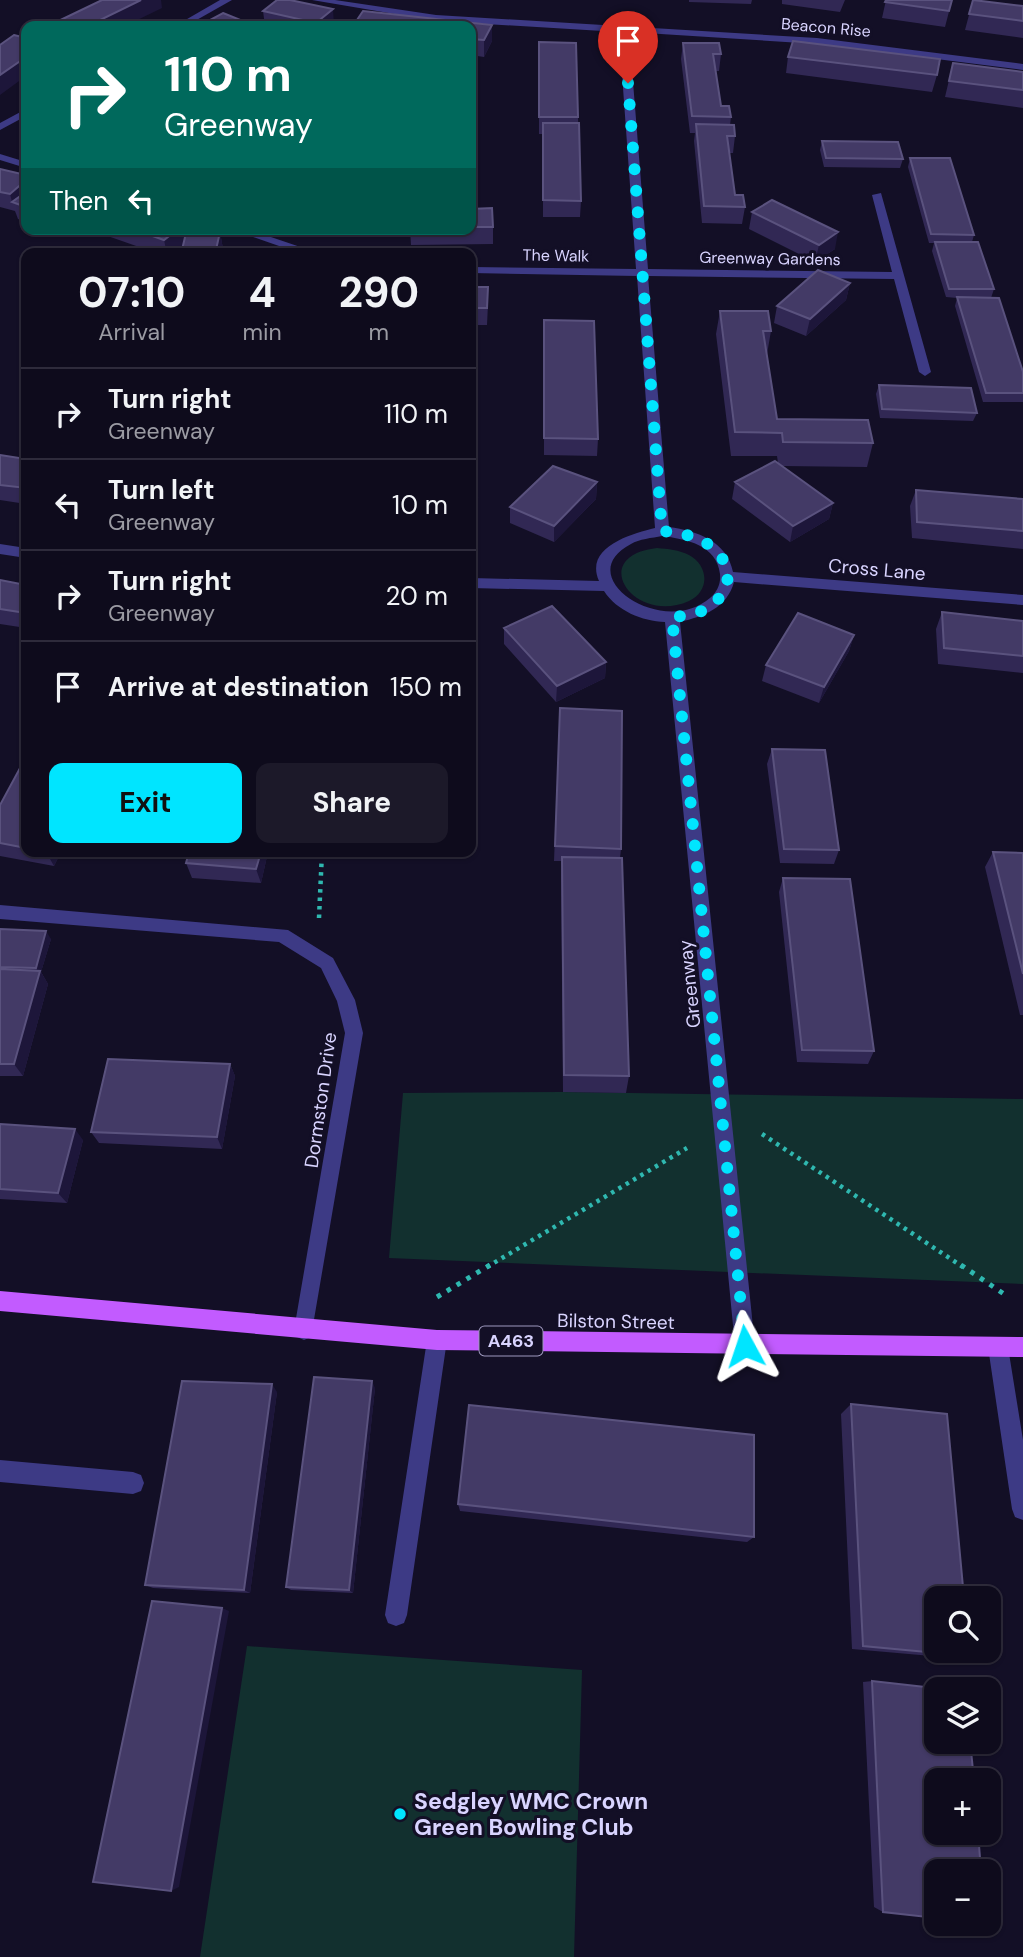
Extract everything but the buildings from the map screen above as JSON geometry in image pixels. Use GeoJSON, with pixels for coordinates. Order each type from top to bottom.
{"type":"FeatureCollection","features":[{"type":"Feature","properties":{"kind":"main road","name":"Bilston Street"},"geometry":{"type":"LineString","coordinates":[[0,1301],[437,1340],[745,1346],[1023,1347]]}},
{"type":"Feature","properties":{"kind":"street"},"geometry":{"type":"LineString","coordinates":[[189,21],[227,0]]}},
{"type":"Feature","properties":{"kind":"street","name":"Beacon Rise"},"geometry":{"type":"LineString","coordinates":[[317,0],[436,18],[817,41],[1023,67]]}},
{"type":"Feature","properties":{"kind":"street"},"geometry":{"type":"LineString","coordinates":[[624,29],[662,531]]}},
{"type":"Feature","properties":{"kind":"street"},"geometry":{"type":"LineString","coordinates":[[0,127],[21,116]]}},
{"type":"Feature","properties":{"kind":"street"},"geometry":{"type":"LineString","coordinates":[[0,158],[21,164]]}},
{"type":"Feature","properties":{"kind":"street"},"geometry":{"type":"LineString","coordinates":[[877,195],[925,372]]}},
{"type":"Feature","properties":{"kind":"street"},"geometry":{"type":"LineString","coordinates":[[254,235],[296,248]]}},
{"type":"Feature","properties":{"kind":"street","name":"The Walk"},"geometry":{"type":"LineString","coordinates":[[476,270],[641,271]]}},
{"type":"Feature","properties":{"kind":"street","name":"Greenway Gardens"},"geometry":{"type":"LineString","coordinates":[[641,271],[899,276]]}},
{"type":"Feature","properties":{"kind":"street"},"geometry":{"type":"LineString","coordinates":[[662,531],[687,534],[708,544],[723,559],[729,577],[724,592],[712,605],[694,614],[651,616],[616,599],[606,586],[602,570],[607,554],[620,542],[639,534],[662,531]]}},
{"type":"Feature","properties":{"kind":"street"},"geometry":{"type":"LineString","coordinates":[[0,549],[21,552]]}},
{"type":"Feature","properties":{"kind":"street","name":"Cross Lane"},"geometry":{"type":"LineString","coordinates":[[729,577],[1023,600]]}},
{"type":"Feature","properties":{"kind":"street"},"geometry":{"type":"LineString","coordinates":[[476,583],[606,586]]}},
{"type":"Feature","properties":{"kind":"street","name":"Greenway"},"geometry":{"type":"LineString","coordinates":[[672,617],[745,1346]]}},
{"type":"Feature","properties":{"kind":"street","name":"Dormston Drive"},"geometry":{"type":"LineString","coordinates":[[0,912],[282,934],[327,963],[346,1000],[354,1033],[304,1329]]}},
{"type":"Feature","properties":{"kind":"street"},"geometry":{"type":"LineString","coordinates":[[396,1615],[437,1340]]}},
{"type":"Feature","properties":{"kind":"street"},"geometry":{"type":"LineString","coordinates":[[998,1348],[1023,1509]]}},
{"type":"Feature","properties":{"kind":"street"},"geometry":{"type":"LineString","coordinates":[[0,1471],[133,1483]]}},
{"type":"Feature","properties":{"kind":"path"},"geometry":{"type":"LineString","coordinates":[[318,957],[322,857]]}},
{"type":"Feature","properties":{"kind":"path"},"geometry":{"type":"LineString","coordinates":[[752,1128],[1007,1296]]}},
{"type":"Feature","properties":{"kind":"path"},"geometry":{"type":"LineString","coordinates":[[437,1297],[694,1144]]}},
{"type":"Feature","properties":{"kind":"green space"},"geometry":{"type":"Polygon","coordinates":[[[657,548],[685,553],[700,565],[704,585],[696,597],[669,606],[651,604],[636,597],[626,587],[621,575],[624,563],[636,554],[657,548]]]}},
{"type":"Feature","properties":{"kind":"green space"},"geometry":{"type":"Polygon","coordinates":[[[563,1092],[1023,1099],[1023,1284],[389,1258],[403,1093],[563,1092]]]}},
{"type":"Feature","properties":{"kind":"green space","name":"Sedgley WMC Crown Green Bowling Club"},"geometry":{"type":"Polygon","coordinates":[[[247,1646],[582,1670],[574,1957],[200,1957],[247,1646]]]}},
{"type":"Feature","properties":{"kind":"place","name":"Sedgley WMC Crown Green Bowling Club"},"geometry":{"type":"Point","coordinates":[400,1814]}},
{"type":"Feature","properties":{"kind":"route"},"geometry":{"type":"LineString","coordinates":[[628,83],[662,531],[687,534],[708,544],[723,559],[729,577],[724,592],[712,605],[694,614],[672,617],[745,1346]]}}]}
